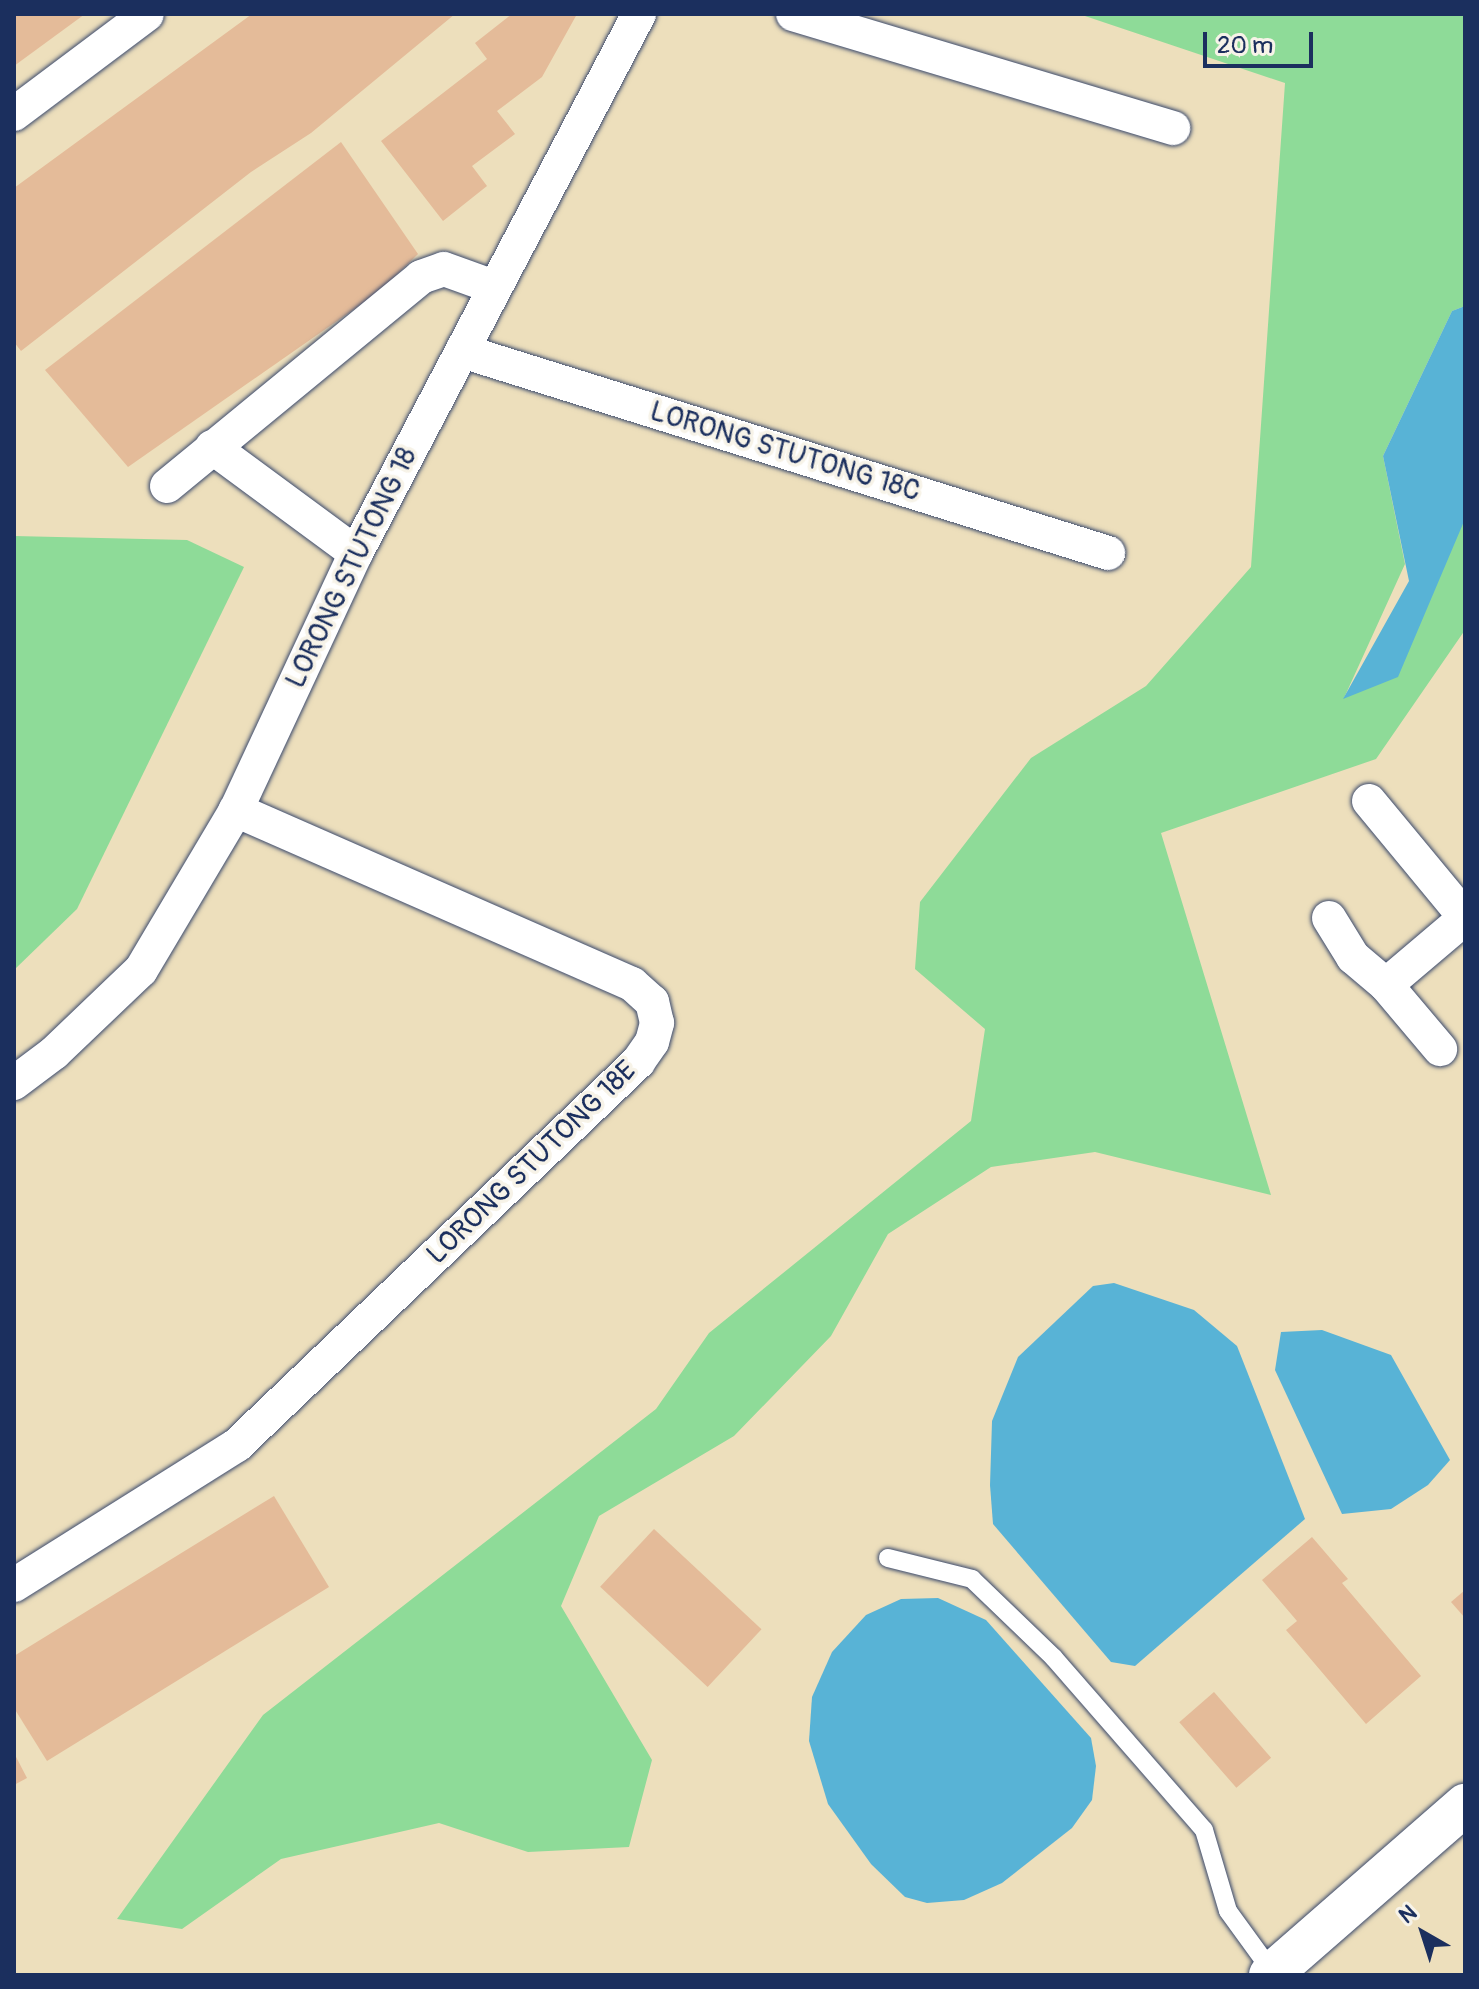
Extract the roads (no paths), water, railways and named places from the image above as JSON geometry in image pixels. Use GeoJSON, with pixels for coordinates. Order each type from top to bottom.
{"type":"FeatureCollection","features":[{"type":"Feature","properties":{"kind":"street"},"geometry":{"type":"LineString","coordinates":[[14,114],[147,14]]}},
{"type":"Feature","properties":{"kind":"street","name":"LORONG STUTONG 18"},"geometry":{"type":"LineString","coordinates":[[14,1083],[54,1053],[141,970],[236,810],[356,553],[639,14]]}},
{"type":"Feature","properties":{"kind":"street"},"geometry":{"type":"LineString","coordinates":[[793,14],[1173,128]]}},
{"type":"Feature","properties":{"kind":"street"},"geometry":{"type":"LineString","coordinates":[[167,486],[421,277],[444,269],[494,287]]}},
{"type":"Feature","properties":{"kind":"street","name":"LORONG STUTONG 18C"},"geometry":{"type":"LineString","coordinates":[[462,351],[1108,553]]}},
{"type":"Feature","properties":{"kind":"street"},"geometry":{"type":"LineString","coordinates":[[212,447],[356,553]]}},
{"type":"Feature","properties":{"kind":"street"},"geometry":{"type":"LineString","coordinates":[[1369,801],[1465,918],[1386,985]]}},
{"type":"Feature","properties":{"kind":"street","name":"LORONG STUTONG 18E"},"geometry":{"type":"LineString","coordinates":[[14,1585],[237,1445],[638,1062],[652,1042],[657,1023],[652,1002],[632,984],[236,810]]}},
{"type":"Feature","properties":{"kind":"street"},"geometry":{"type":"LineString","coordinates":[[1329,918],[1353,957],[1386,985],[1440,1049]]}},
{"type":"Feature","properties":{"kind":"street"},"geometry":{"type":"LineString","coordinates":[[1273,1974],[1465,1805]]}},
{"type":"Feature","properties":{"kind":"lane"},"geometry":{"type":"LineString","coordinates":[[888,1558],[972,1579],[1054,1658],[1204,1830],[1228,1911],[1273,1974]]}},
{"type":"Feature","properties":{"kind":"water"},"geometry":{"type":"Polygon","coordinates":[[[1465,306],[1465,519],[1398,677],[1343,699],[1409,581],[1383,456],[1452,311],[1465,306]]]}},
{"type":"Feature","properties":{"kind":"water"},"geometry":{"type":"Polygon","coordinates":[[[1114,1283],[1194,1310],[1237,1346],[1305,1519],[1135,1666],[1111,1662],[993,1524],[990,1485],[992,1421],[1018,1357],[1093,1286],[1114,1283]]]}},
{"type":"Feature","properties":{"kind":"water"},"geometry":{"type":"Polygon","coordinates":[[[1322,1330],[1391,1355],[1450,1460],[1428,1485],[1391,1509],[1342,1514],[1275,1370],[1281,1332],[1322,1330]]]}},
{"type":"Feature","properties":{"kind":"water"},"geometry":{"type":"Polygon","coordinates":[[[938,1598],[986,1620],[1091,1738],[1096,1766],[1092,1800],[1072,1828],[1002,1883],[964,1900],[927,1903],[905,1897],[871,1864],[828,1804],[809,1741],[812,1697],[832,1652],[866,1615],[901,1599],[938,1598]]]}}]}
